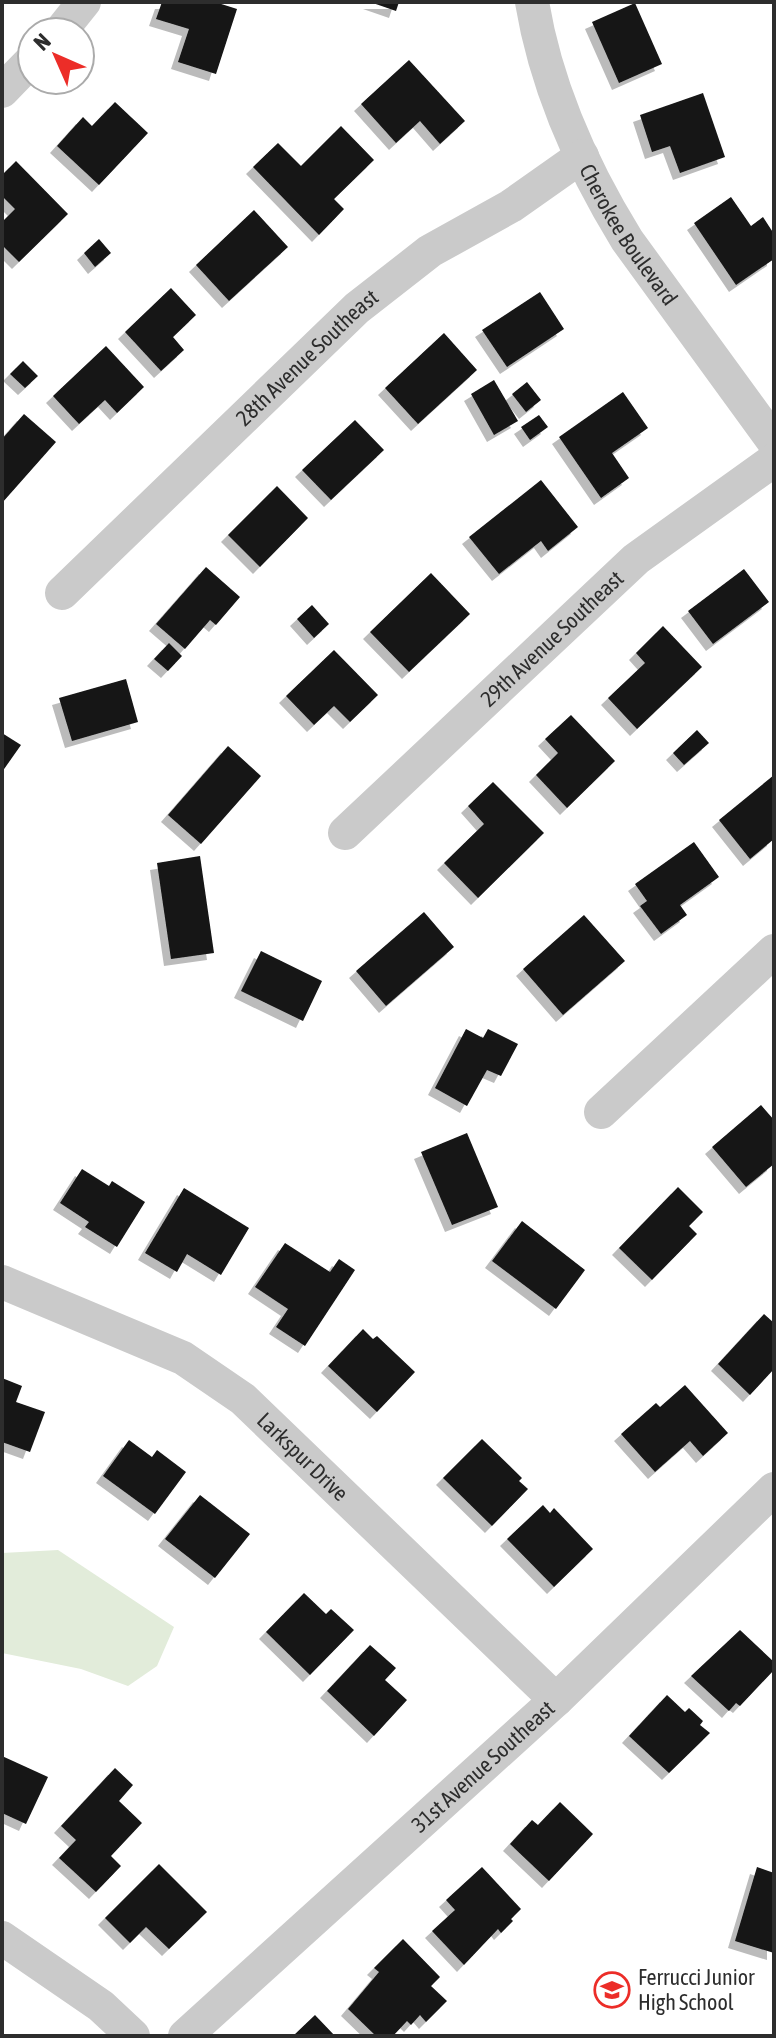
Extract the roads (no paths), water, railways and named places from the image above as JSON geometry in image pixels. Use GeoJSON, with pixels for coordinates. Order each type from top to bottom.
{"type":"FeatureCollection","features":[{"type":"Feature","properties":{"kind":"street","name":"Cherokee Boulevard"},"geometry":{"type":"LineString","coordinates":[[532,2],[547,68],[582,156],[627,240],[774,442]]}},
{"type":"Feature","properties":{"kind":"street"},"geometry":{"type":"LineString","coordinates":[[2,91],[16,77]]}},
{"type":"Feature","properties":{"kind":"street","name":"28th Avenue Southeast"},"geometry":{"type":"LineString","coordinates":[[62,593],[357,308],[430,251],[511,206],[582,156]]}},
{"type":"Feature","properties":{"kind":"street","name":"29th Avenue Southeast"},"geometry":{"type":"LineString","coordinates":[[345,833],[636,559],[774,460]]}},
{"type":"Feature","properties":{"kind":"street"},"geometry":{"type":"LineString","coordinates":[[601,1112],[774,951]]}},
{"type":"Feature","properties":{"kind":"street","name":"Larkspur Drive"},"geometry":{"type":"LineString","coordinates":[[2,1282],[183,1358],[243,1399],[556,1700]]}},
{"type":"Feature","properties":{"kind":"street","name":"31st Avenue Southeast"},"geometry":{"type":"LineString","coordinates":[[185,2036],[556,1700],[774,1489]]}},
{"type":"Feature","properties":{"kind":"street"},"geometry":{"type":"LineString","coordinates":[[2,1938],[101,2006],[133,2036]]}},
{"type":"Feature","properties":{"kind":"place","name":"Ferrucci Junior High School"},"geometry":{"type":"Point","coordinates":[612,1990]}}]}
